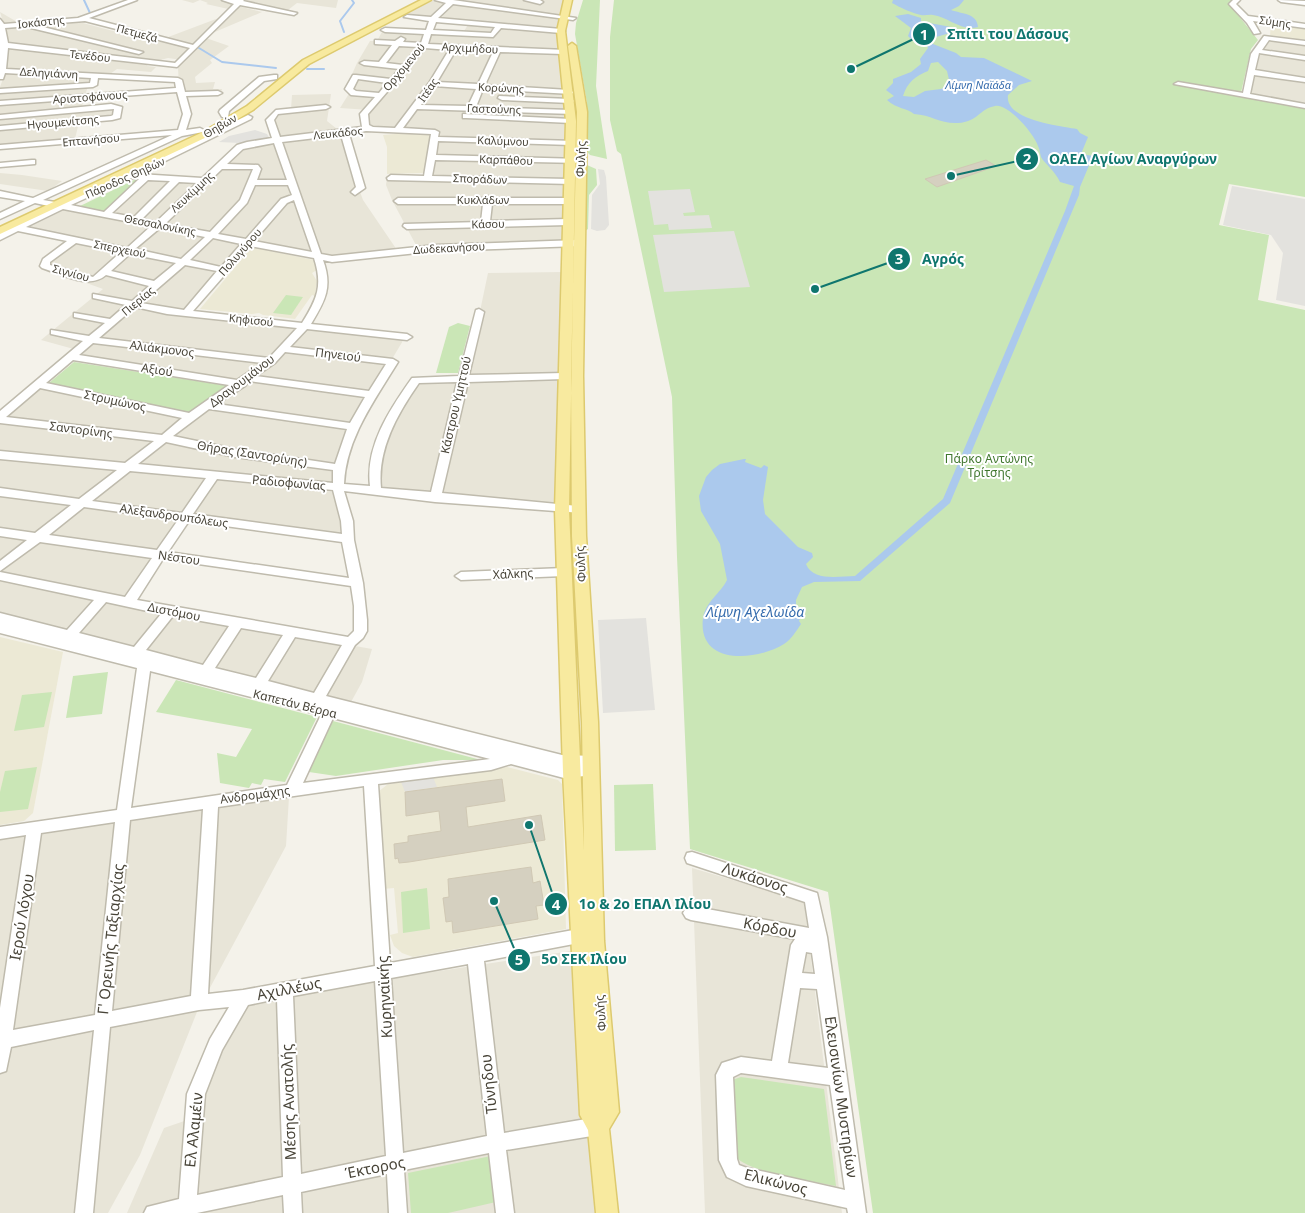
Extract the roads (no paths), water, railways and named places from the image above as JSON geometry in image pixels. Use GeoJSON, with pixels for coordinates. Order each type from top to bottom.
{"type":"FeatureCollection","features":[{"type":"Feature","properties":{"kind":"main road","name":"Θηβών"},"geometry":{"type":"LineString","coordinates":[[0,232],[48,204],[200,130],[250,99],[274,78],[314,50],[416,0]]}},
{"type":"Feature","properties":{"kind":"main road","name":"Θηβών"},"geometry":{"type":"LineString","coordinates":[[0,224],[191,142],[255,118],[306,62],[427,0]]}},
{"type":"Feature","properties":{"kind":"main road","name":"Φυλής"},"geometry":{"type":"LineString","coordinates":[[568,0],[568,18],[582,112],[576,161],[574,243],[577,376],[570,510],[564,572],[579,936],[590,1115],[598,1126],[608,1213]]}},
{"type":"Feature","properties":{"kind":"main road","name":"Φυλής"},"geometry":{"type":"LineString","coordinates":[[577,0],[561,31],[570,96],[571,143],[576,161],[569,182],[568,222],[574,243],[564,376],[570,510],[590,765],[595,941],[609,1112],[598,1126]]}},
{"type":"Feature","properties":{"kind":"street"},"geometry":{"type":"LineString","coordinates":[[80,19],[134,0]]}},
{"type":"Feature","properties":{"kind":"street"},"geometry":{"type":"LineString","coordinates":[[225,0],[294,13]]}},
{"type":"Feature","properties":{"kind":"street"},"geometry":{"type":"LineString","coordinates":[[438,0],[494,16],[500,26]]}},
{"type":"Feature","properties":{"kind":"street"},"geometry":{"type":"LineString","coordinates":[[494,16],[506,0]]}},
{"type":"Feature","properties":{"kind":"street"},"geometry":{"type":"LineString","coordinates":[[527,0],[540,2]]}},
{"type":"Feature","properties":{"kind":"street"},"geometry":{"type":"LineString","coordinates":[[1237,0],[1232,4],[1252,23],[1256,33]]}},
{"type":"Feature","properties":{"kind":"street"},"geometry":{"type":"LineString","coordinates":[[1281,0],[1305,3]]}},
{"type":"Feature","properties":{"kind":"street"},"geometry":{"type":"LineString","coordinates":[[200,130],[182,131],[188,118],[178,80],[177,66],[240,2]]}},
{"type":"Feature","properties":{"kind":"street","name":"Ορχομενού"},"geometry":{"type":"LineString","coordinates":[[368,130],[363,118],[380,95],[424,45],[433,20],[450,2]]}},
{"type":"Feature","properties":{"kind":"street"},"geometry":{"type":"LineString","coordinates":[[407,17],[433,20],[494,16],[568,18]]}},
{"type":"Feature","properties":{"kind":"street","name":"Σύμης"},"geometry":{"type":"LineString","coordinates":[[1245,18],[1305,26]]}},
{"type":"Feature","properties":{"kind":"street","name":"Ιοκάστης"},"geometry":{"type":"LineString","coordinates":[[1,26],[80,19]]}},
{"type":"Feature","properties":{"kind":"street","name":"Πετμεζά"},"geometry":{"type":"LineString","coordinates":[[80,19],[194,47]]}},
{"type":"Feature","properties":{"kind":"street"},"geometry":{"type":"LineString","coordinates":[[24,24],[139,52]]}},
{"type":"Feature","properties":{"kind":"street"},"geometry":{"type":"LineString","coordinates":[[1,26],[3,42],[1,71]]}},
{"type":"Feature","properties":{"kind":"street"},"geometry":{"type":"LineString","coordinates":[[500,26],[561,31]]}},
{"type":"Feature","properties":{"kind":"street"},"geometry":{"type":"LineString","coordinates":[[385,30],[490,35],[500,26]]}},
{"type":"Feature","properties":{"kind":"street"},"geometry":{"type":"LineString","coordinates":[[381,64],[399,43],[406,31]]}},
{"type":"Feature","properties":{"kind":"street"},"geometry":{"type":"LineString","coordinates":[[0,91],[94,85],[95,69],[105,58],[145,36]]}},
{"type":"Feature","properties":{"kind":"street"},"geometry":{"type":"LineString","coordinates":[[1246,95],[1257,51],[1267,38],[1305,43]]}},
{"type":"Feature","properties":{"kind":"street","name":"Τενέδου"},"geometry":{"type":"LineString","coordinates":[[3,42],[55,59],[105,58],[177,66]]}},
{"type":"Feature","properties":{"kind":"street","name":"Αρχιμήδου"},"geometry":{"type":"LineString","coordinates":[[378,42],[454,48],[563,52]]}},
{"type":"Feature","properties":{"kind":"street","name":"Ιτέας"},"geometry":{"type":"LineString","coordinates":[[398,130],[432,84],[454,48]]}},
{"type":"Feature","properties":{"kind":"street"},"geometry":{"type":"LineString","coordinates":[[471,108],[498,50]]}},
{"type":"Feature","properties":{"kind":"street"},"geometry":{"type":"LineString","coordinates":[[1257,51],[1305,58]]}},
{"type":"Feature","properties":{"kind":"street"},"geometry":{"type":"LineString","coordinates":[[47,73],[55,59]]}},
{"type":"Feature","properties":{"kind":"street"},"geometry":{"type":"LineString","coordinates":[[364,63],[405,67]]}},
{"type":"Feature","properties":{"kind":"street","name":"Δεληγιάννη"},"geometry":{"type":"LineString","coordinates":[[1,71],[85,75],[95,69],[178,80]]}},
{"type":"Feature","properties":{"kind":"street"},"geometry":{"type":"LineString","coordinates":[[1251,72],[1305,80]]}},
{"type":"Feature","properties":{"kind":"street"},"geometry":{"type":"LineString","coordinates":[[380,95],[351,92],[349,89],[350,84],[356,78],[393,81]]}},
{"type":"Feature","properties":{"kind":"street","name":"Κορώνης"},"geometry":{"type":"LineString","coordinates":[[432,84],[570,96]]}},
{"type":"Feature","properties":{"kind":"street"},"geometry":{"type":"LineString","coordinates":[[1178,84],[1305,106]]}},
{"type":"Feature","properties":{"kind":"street","name":"Αριστοφάνους"},"geometry":{"type":"LineString","coordinates":[[0,103],[181,92],[218,93]]}},
{"type":"Feature","properties":{"kind":"street"},"geometry":{"type":"LineString","coordinates":[[502,98],[570,96]]}},
{"type":"Feature","properties":{"kind":"street"},"geometry":{"type":"LineString","coordinates":[[0,117],[85,109],[90,97]]}},
{"type":"Feature","properties":{"kind":"street","name":"Ηγουμενίτσης"},"geometry":{"type":"LineString","coordinates":[[0,128],[116,117],[118,107],[85,109]]}},
{"type":"Feature","properties":{"kind":"street","name":"Πάροδος Θηβών"},"geometry":{"type":"LineString","coordinates":[[0,216],[48,204],[129,176],[255,118],[276,112],[326,107]]}},
{"type":"Feature","properties":{"kind":"street","name":"Γαστούνης"},"geometry":{"type":"LineString","coordinates":[[416,107],[471,108],[571,116]]}},
{"type":"Feature","properties":{"kind":"street"},"geometry":{"type":"LineString","coordinates":[[466,116],[571,116]]}},
{"type":"Feature","properties":{"kind":"street","name":"Δραγουμάνου"},"geometry":{"type":"LineString","coordinates":[[0,568],[191,417],[271,361],[305,325],[318,303],[322,292],[323,272],[320,257],[277,140],[255,118]]}},
{"type":"Feature","properties":{"kind":"street"},"geometry":{"type":"LineString","coordinates":[[78,141],[84,121]]}},
{"type":"Feature","properties":{"kind":"street","name":"Λευκάδος"},"geometry":{"type":"LineString","coordinates":[[242,145],[368,130],[398,130],[435,136]]}},
{"type":"Feature","properties":{"kind":"street","name":"Πάροδος Θηβών"},"geometry":{"type":"LineString","coordinates":[[0,237],[16,228],[48,204],[182,131]]}},
{"type":"Feature","properties":{"kind":"street","name":"Επτανήσου"},"geometry":{"type":"LineString","coordinates":[[0,148],[182,131]]}},
{"type":"Feature","properties":{"kind":"street"},"geometry":{"type":"LineString","coordinates":[[348,131],[361,188],[355,192]]}},
{"type":"Feature","properties":{"kind":"street"},"geometry":{"type":"LineString","coordinates":[[428,177],[435,136]]}},
{"type":"Feature","properties":{"kind":"street","name":"Καλύμνου"},"geometry":{"type":"LineString","coordinates":[[435,136],[571,143]]}},
{"type":"Feature","properties":{"kind":"street","name":"Λευκίμμης"},"geometry":{"type":"LineString","coordinates":[[100,275],[158,225],[242,145]]}},
{"type":"Feature","properties":{"kind":"street","name":"Καρπάθου"},"geometry":{"type":"LineString","coordinates":[[432,157],[576,161]]}},
{"type":"Feature","properties":{"kind":"street"},"geometry":{"type":"LineString","coordinates":[[0,165],[32,162]]}},
{"type":"Feature","properties":{"kind":"street","name":"Πιερίας"},"geometry":{"type":"LineString","coordinates":[[0,419],[184,262],[240,207],[256,169],[255,167],[221,166]]}},
{"type":"Feature","properties":{"kind":"street"},"geometry":{"type":"LineString","coordinates":[[129,176],[204,181]]}},
{"type":"Feature","properties":{"kind":"street","name":"Σποράδων"},"geometry":{"type":"LineString","coordinates":[[391,178],[428,177],[569,182]]}},
{"type":"Feature","properties":{"kind":"street"},"geometry":{"type":"LineString","coordinates":[[105,215],[145,178]]}},
{"type":"Feature","properties":{"kind":"street"},"geometry":{"type":"LineString","coordinates":[[135,221],[176,180]]}},
{"type":"Feature","properties":{"kind":"street"},"geometry":{"type":"LineString","coordinates":[[251,183],[293,182]]}},
{"type":"Feature","properties":{"kind":"street","name":"Θεσσαλονίκης"},"geometry":{"type":"LineString","coordinates":[[0,194],[320,257]]}},
{"type":"Feature","properties":{"kind":"street","name":"Πολυγύρου"},"geometry":{"type":"LineString","coordinates":[[186,313],[284,201],[297,196]]}},
{"type":"Feature","properties":{"kind":"street"},"geometry":{"type":"LineString","coordinates":[[485,224],[488,199]]}},
{"type":"Feature","properties":{"kind":"street","name":"Κυκλάδων"},"geometry":{"type":"LineString","coordinates":[[398,200],[568,200]]}},
{"type":"Feature","properties":{"kind":"street","name":"Κάσου"},"geometry":{"type":"LineString","coordinates":[[407,226],[568,222]]}},
{"type":"Feature","properties":{"kind":"street","name":"Σπερχειού"},"geometry":{"type":"LineString","coordinates":[[16,228],[224,270]]}},
{"type":"Feature","properties":{"kind":"street","name":"Σιγνίου"},"geometry":{"type":"LineString","coordinates":[[74,240],[46,261],[45,266],[90,280],[100,275],[157,285]]}},
{"type":"Feature","properties":{"kind":"street","name":"Δωδεκανήσου"},"geometry":{"type":"LineString","coordinates":[[320,257],[340,259],[411,249],[574,243]]}},
{"type":"Feature","properties":{"kind":"street","name":"Κηφισού"},"geometry":{"type":"LineString","coordinates":[[96,296],[186,313],[407,337]]}},
{"type":"Feature","properties":{"kind":"street","name":"Κάστρου Υμηττού"},"geometry":{"type":"LineString","coordinates":[[435,498],[479,312]]}},
{"type":"Feature","properties":{"kind":"street"},"geometry":{"type":"LineString","coordinates":[[77,315],[112,322]]}},
{"type":"Feature","properties":{"kind":"street","name":"Αλιάκμονος"},"geometry":{"type":"LineString","coordinates":[[54,332],[92,340],[271,361]]}},
{"type":"Feature","properties":{"kind":"street","name":"Πηνειού"},"geometry":{"type":"LineString","coordinates":[[284,349],[392,362],[372,395]]}},
{"type":"Feature","properties":{"kind":"street","name":"Αξιού"},"geometry":{"type":"LineString","coordinates":[[72,357],[245,381],[372,395]]}},
{"type":"Feature","properties":{"kind":"street"},"geometry":{"type":"LineString","coordinates":[[376,492],[374,470],[378,454],[386,434],[416,380],[564,376]]}},
{"type":"Feature","properties":{"kind":"street","name":"Στρυμώνος"},"geometry":{"type":"LineString","coordinates":[[39,385],[191,417]]}},
{"type":"Feature","properties":{"kind":"street"},"geometry":{"type":"LineString","coordinates":[[317,699],[350,642],[357,638],[359,633],[360,618],[357,583],[347,539],[347,522],[338,488],[341,468],[352,427],[372,395]]}},
{"type":"Feature","properties":{"kind":"street"},"geometry":{"type":"LineString","coordinates":[[208,406],[352,427]]}},
{"type":"Feature","properties":{"kind":"street","name":"Σαντορίνης"},"geometry":{"type":"LineString","coordinates":[[0,419],[163,439]]}},
{"type":"Feature","properties":{"kind":"street","name":"Θήρας (Σαντορίνης)"},"geometry":{"type":"LineString","coordinates":[[163,439],[236,454],[341,468]]}},
{"type":"Feature","properties":{"kind":"street","name":"Ραδιοφωνίας"},"geometry":{"type":"LineString","coordinates":[[0,454],[570,510]]}},
{"type":"Feature","properties":{"kind":"street"},"geometry":{"type":"LineString","coordinates":[[128,602],[213,476]]}},
{"type":"Feature","properties":{"kind":"street","name":"Αλεξανδρουπόλεως"},"geometry":{"type":"LineString","coordinates":[[0,492],[347,539]]}},
{"type":"Feature","properties":{"kind":"street","name":"Νέστου"},"geometry":{"type":"LineString","coordinates":[[0,532],[357,583]]}},
{"type":"Feature","properties":{"kind":"street","name":"Χάλκης"},"geometry":{"type":"LineString","coordinates":[[461,576],[564,572]]}},
{"type":"Feature","properties":{"kind":"street","name":"Διστόμου"},"geometry":{"type":"LineString","coordinates":[[0,576],[170,611],[350,642]]}},
{"type":"Feature","properties":{"kind":"street"},"geometry":{"type":"LineString","coordinates":[[70,636],[103,597]]}},
{"type":"Feature","properties":{"kind":"street"},"geometry":{"type":"LineString","coordinates":[[138,652],[170,611]]}},
{"type":"Feature","properties":{"kind":"street","name":"Καπετάν Βέρρα"},"geometry":{"type":"LineString","coordinates":[[0,618],[260,683],[317,699],[339,710]]}},
{"type":"Feature","properties":{"kind":"street"},"geometry":{"type":"LineString","coordinates":[[206,670],[238,623]]}},
{"type":"Feature","properties":{"kind":"street","name":"Καπετάν Βέρρα"},"geometry":{"type":"LineString","coordinates":[[0,628],[144,665],[562,761],[571,766],[590,765]]}},
{"type":"Feature","properties":{"kind":"street"},"geometry":{"type":"LineString","coordinates":[[260,683],[292,632]]}},
{"type":"Feature","properties":{"kind":"street","name":"Γ' Ορεινής Ταξιαρχίας"},"geometry":{"type":"LineString","coordinates":[[84,1213],[123,815],[144,665]]}},
{"type":"Feature","properties":{"kind":"street"},"geometry":{"type":"LineString","coordinates":[[292,790],[339,710]]}},
{"type":"Feature","properties":{"kind":"street","name":"Καπετάν Βέρρα"},"geometry":{"type":"LineString","coordinates":[[372,718],[564,772],[571,766]]}},
{"type":"Feature","properties":{"kind":"street","name":"Ανδρομάχης"},"geometry":{"type":"LineString","coordinates":[[0,833],[292,790],[491,764],[510,758]]}},
{"type":"Feature","properties":{"kind":"street","name":"Κυρηναϊκής"},"geometry":{"type":"LineString","coordinates":[[371,781],[398,1213]]}},
{"type":"Feature","properties":{"kind":"street"},"geometry":{"type":"LineString","coordinates":[[199,1002],[211,802]]}},
{"type":"Feature","properties":{"kind":"street","name":"Ιερού Λόχου"},"geometry":{"type":"LineString","coordinates":[[0,1065],[2,1040],[34,828]]}},
{"type":"Feature","properties":{"kind":"street","name":"Λυκάονος"},"geometry":{"type":"LineString","coordinates":[[692,858],[809,896],[814,903]]}},
{"type":"Feature","properties":{"kind":"street","name":"Ελευσινίων Μυστηρίων"},"geometry":{"type":"LineString","coordinates":[[814,903],[856,1207]]}},
{"type":"Feature","properties":{"kind":"street","name":"Κόρδου"},"geometry":{"type":"LineString","coordinates":[[691,913],[820,942]]}},
{"type":"Feature","properties":{"kind":"street","name":"Αχιλλέως"},"geometry":{"type":"LineString","coordinates":[[2,1040],[199,1002],[243,998],[384,970],[579,936]]}},
{"type":"Feature","properties":{"kind":"street"},"geometry":{"type":"LineString","coordinates":[[820,942],[799,945],[779,1069],[839,1078]]}},
{"type":"Feature","properties":{"kind":"street","name":"Τύνηδου"},"geometry":{"type":"LineString","coordinates":[[475,955],[495,1144],[505,1213]]}},
{"type":"Feature","properties":{"kind":"street"},"geometry":{"type":"LineString","coordinates":[[794,980],[825,982]]}},
{"type":"Feature","properties":{"kind":"street","name":"Μέσης Ανατολής"},"geometry":{"type":"LineString","coordinates":[[285,990],[293,1213]]}},
{"type":"Feature","properties":{"kind":"street","name":"Ελ Αλαμέιν"},"geometry":{"type":"LineString","coordinates":[[187,1210],[196,1094],[216,1045],[243,998]]}},
{"type":"Feature","properties":{"kind":"street","name":"Ελικώνος"},"geometry":{"type":"LineString","coordinates":[[779,1069],[741,1065],[728,1069],[724,1075],[728,1160],[733,1171],[746,1177],[856,1207]]}},
{"type":"Feature","properties":{"kind":"street","name":"Έκτορος"},"geometry":{"type":"LineString","coordinates":[[153,1213],[187,1210],[292,1185],[394,1164],[598,1126]]}},
{"type":"Feature","properties":{"kind":"water"},"geometry":{"type":"Polygon","coordinates":[[[893,0],[964,0],[959,6],[951,10],[972,17],[977,22],[978,27],[966,28],[939,16],[914,13],[892,3],[893,0]]]}},
{"type":"Feature","properties":{"kind":"water"},"geometry":{"type":"Polygon","coordinates":[[[908,14],[921,18],[921,21],[924,22],[951,27],[950,33],[929,39],[933,44],[956,53],[961,57],[984,58],[1032,81],[1019,85],[1008,95],[1009,104],[1024,116],[1047,124],[1077,129],[1088,137],[1081,154],[1093,156],[1080,187],[1079,195],[950,503],[860,581],[814,582],[802,587],[796,600],[796,606],[802,615],[799,621],[801,624],[792,637],[784,644],[773,650],[745,656],[719,652],[709,645],[704,634],[703,618],[707,607],[727,580],[720,544],[701,511],[699,496],[706,477],[720,464],[744,459],[746,459],[745,462],[761,468],[764,465],[768,467],[763,500],[765,514],[798,547],[812,553],[813,557],[806,564],[814,573],[828,577],[855,576],[943,499],[1074,186],[1060,182],[1041,157],[1036,141],[1026,127],[1007,109],[995,106],[965,122],[952,123],[914,114],[887,100],[894,96],[886,90],[893,83],[893,79],[911,72],[921,64],[920,59],[928,48],[925,40],[911,39],[908,36],[911,28],[895,16],[908,14]],[[938,62],[931,63],[928,71],[919,75],[909,84],[903,96],[914,97],[925,91],[941,89],[950,84],[947,71],[938,62]]]}},
{"type":"Feature","properties":{"kind":"waterway"},"geometry":{"type":"LineString","coordinates":[[84,0],[90,13]]}},
{"type":"Feature","properties":{"kind":"waterway"},"geometry":{"type":"LineString","coordinates":[[344,32],[340,21],[354,3],[352,0]]}},
{"type":"Feature","properties":{"kind":"waterway"},"geometry":{"type":"LineString","coordinates":[[199,48],[222,62],[276,68]]}},
{"type":"Feature","properties":{"kind":"waterway"},"geometry":{"type":"LineString","coordinates":[[307,69],[324,69]]}},
{"type":"Feature","properties":{"kind":"place","name":"Σπίτι του Δάσους"},"geometry":{"type":"Point","coordinates":[851,69]}},
{"type":"Feature","properties":{"kind":"place","name":"ΟΑΕΔ Αγίων Αναργύρων"},"geometry":{"type":"Point","coordinates":[951,176]}},
{"type":"Feature","properties":{"kind":"place","name":"Αγρός"},"geometry":{"type":"Point","coordinates":[815,289]}},
{"type":"Feature","properties":{"kind":"place","name":"1ο & 2ο ΕΠΑΛ Ιλίου"},"geometry":{"type":"Point","coordinates":[529,825]}},
{"type":"Feature","properties":{"kind":"place","name":"5ο ΣΕΚ Ιλίου"},"geometry":{"type":"Point","coordinates":[494,901]}},
{"type":"Feature","properties":{"kind":"water label","name":"Λίμνη Ναϊάδα"},"geometry":{"type":"Point","coordinates":[978,85]}},
{"type":"Feature","properties":{"kind":"water label","name":"Λίμνη Αχελωίδα"},"geometry":{"type":"Point","coordinates":[755,612]}},
{"type":"Feature","properties":{"kind":"park label","name":"Πάρκο Αντώνης Τρίτσης"},"geometry":{"type":"Point","coordinates":[989,466]}}]}
